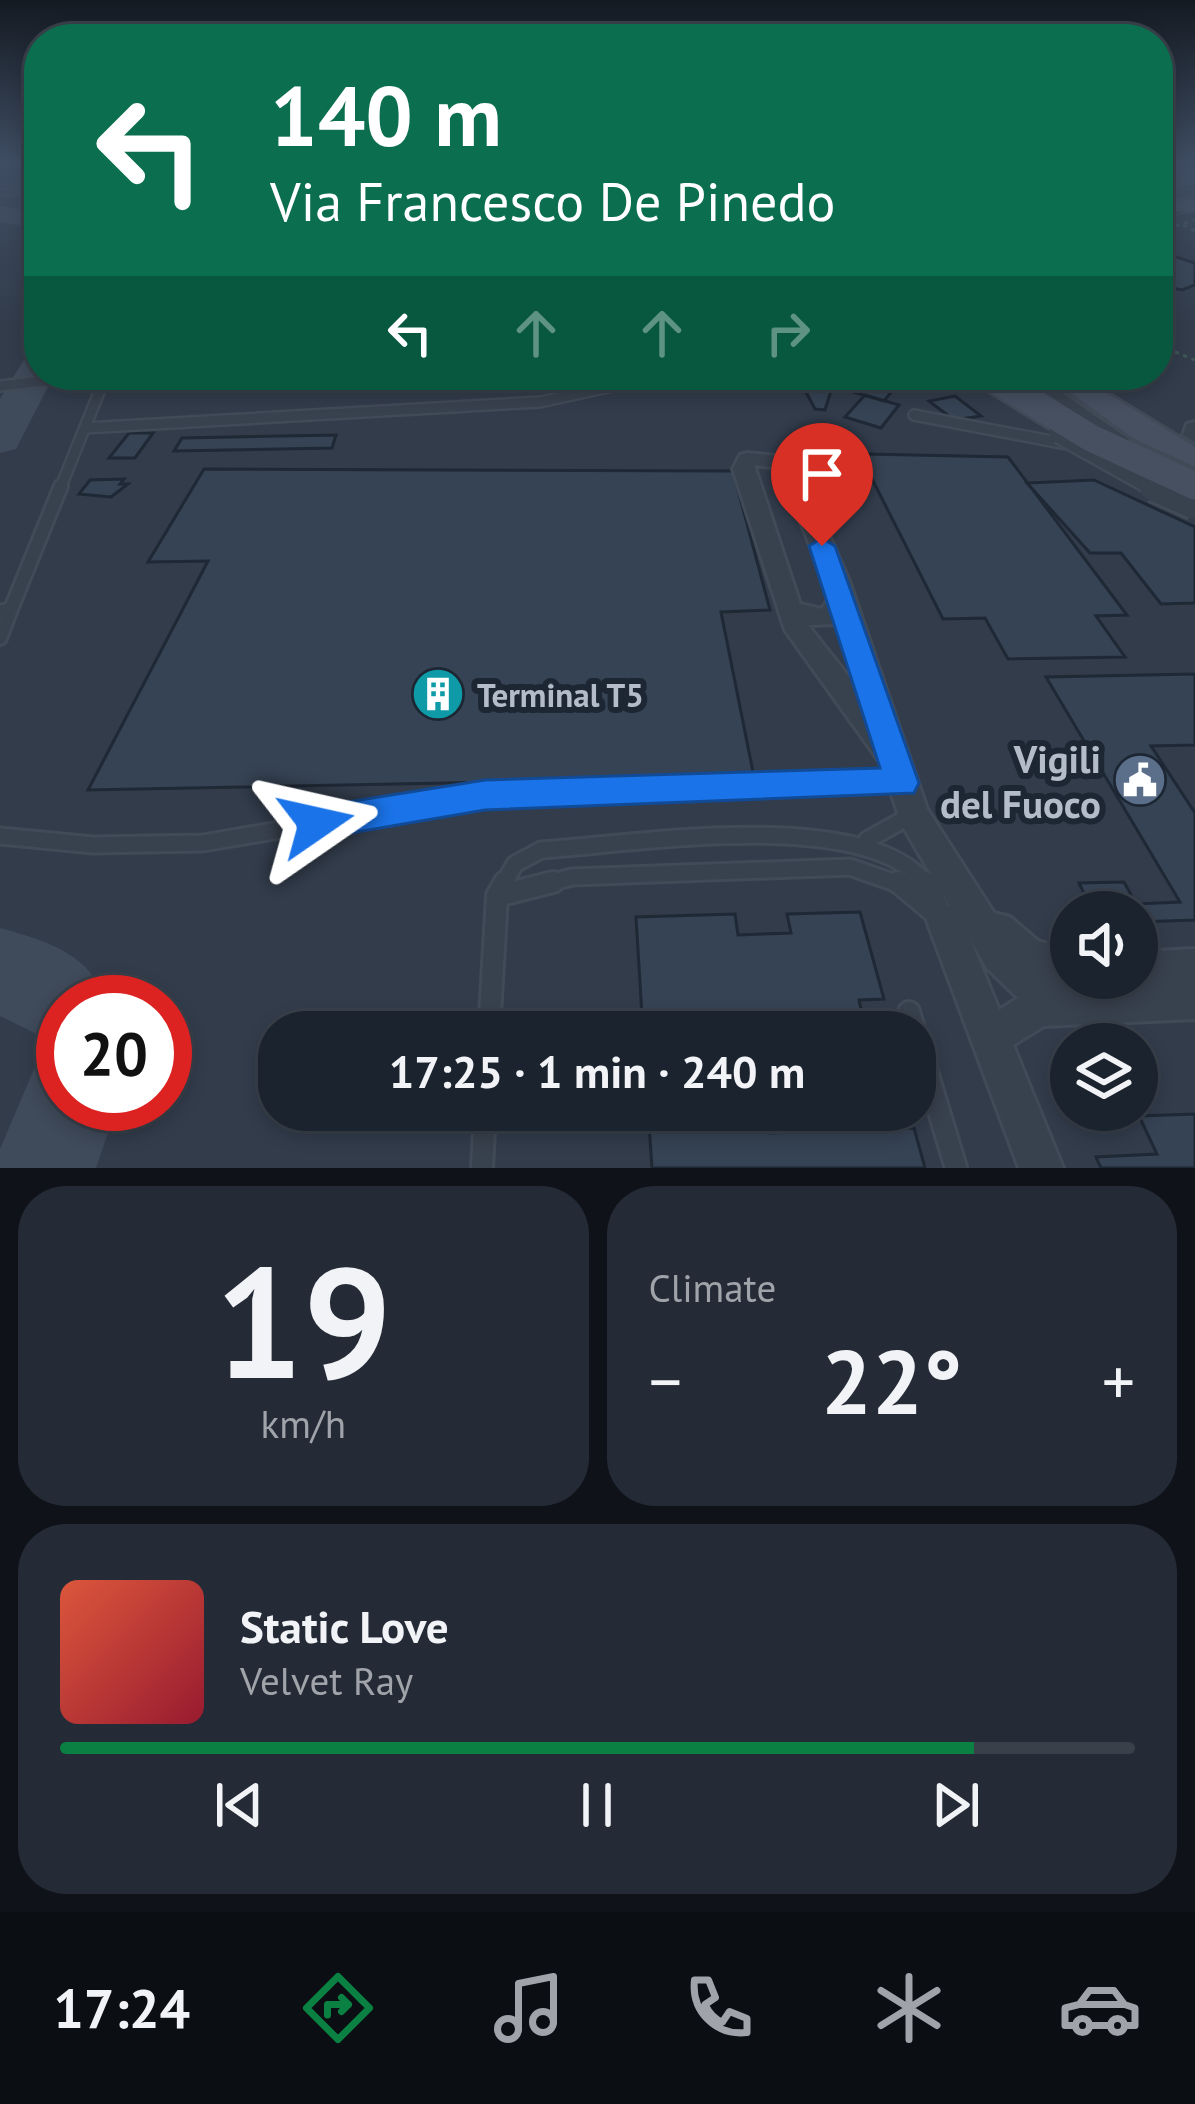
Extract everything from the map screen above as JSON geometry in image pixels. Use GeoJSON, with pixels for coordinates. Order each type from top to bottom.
{"type":"FeatureCollection","features":[{"type":"Feature","properties":{"kind":"main road"},"geometry":{"type":"LineString","coordinates":[[1010,390],[1091,438],[1195,482]]}},
{"type":"Feature","properties":{"kind":"main road"},"geometry":{"type":"LineString","coordinates":[[1080,390],[1143,432],[1195,458]]}},
{"type":"Feature","properties":{"kind":"street"},"geometry":{"type":"LineString","coordinates":[[1005,390],[1090,452],[1195,505]]}},
{"type":"Feature","properties":{"kind":"street"},"geometry":{"type":"LineString","coordinates":[[904,786],[787,607],[742,469],[754,457],[778,460],[792,474],[842,597],[904,786],[955,910],[1041,1168]]}},
{"type":"Feature","properties":{"kind":"street"},"geometry":{"type":"LineString","coordinates":[[787,607],[797,615],[829,618],[842,597]]}},
{"type":"Feature","properties":{"kind":"street"},"geometry":{"type":"LineString","coordinates":[[955,910],[1009,966],[1050,978]]}},
{"type":"Feature","properties":{"kind":"street"},"geometry":{"type":"LineString","coordinates":[[1158,969],[1195,967]]}},
{"type":"Feature","properties":{"kind":"street"},"geometry":{"type":"LineString","coordinates":[[993,1035],[1050,990]]}},
{"type":"Feature","properties":{"kind":"street"},"geometry":{"type":"LineString","coordinates":[[1158,995],[1195,1000]]}},
{"type":"Feature","properties":{"kind":"lane"},"geometry":{"type":"LineString","coordinates":[[0,638],[6,611],[100,390]]}},
{"type":"Feature","properties":{"kind":"lane"},"geometry":{"type":"LineString","coordinates":[[85,428],[540,402],[609,390]]}},
{"type":"Feature","properties":{"kind":"lane"},"geometry":{"type":"LineString","coordinates":[[1008,390],[1091,445]]}},
{"type":"Feature","properties":{"kind":"lane"},"geometry":{"type":"LineString","coordinates":[[1050,390],[1128,444],[1195,482]]}},
{"type":"Feature","properties":{"kind":"lane"},"geometry":{"type":"LineString","coordinates":[[914,416],[1059,446],[1091,445],[1143,432]]}},
{"type":"Feature","properties":{"kind":"lane"},"geometry":{"type":"LineString","coordinates":[[0,836],[93,845],[203,843],[485,795],[904,786]]}},
{"type":"Feature","properties":{"kind":"lane"},"geometry":{"type":"LineString","coordinates":[[867,840],[904,786]]}},
{"type":"Feature","properties":{"kind":"lane"},"geometry":{"type":"LineString","coordinates":[[490,1011],[497,896],[525,855],[558,847],[867,840],[905,862],[955,910]]}},
{"type":"Feature","properties":{"kind":"lane"},"geometry":{"type":"LineString","coordinates":[[497,896],[572,877],[850,867],[894,879],[955,910]]}},
{"type":"Feature","properties":{"kind":"lane"},"geometry":{"type":"LineString","coordinates":[[936,1102],[956,1168]]}},
{"type":"Feature","properties":{"kind":"lane"},"geometry":{"type":"LineString","coordinates":[[482,1168],[484,1131]]}},
{"type":"Feature","properties":{"kind":"shaded area"},"geometry":{"type":"Polygon","coordinates":[[[0,217],[24,217],[24,390],[1173,390],[1173,217],[1195,217],[1195,1168],[0,1168],[0,217]]]}},
{"type":"Feature","properties":{"kind":"building"},"geometry":{"type":"Polygon","coordinates":[[[1173,256],[1195,263],[1195,285],[1173,288],[1173,256]]]}},
{"type":"Feature","properties":{"kind":"building"},"geometry":{"type":"Polygon","coordinates":[[[805,390],[831,390],[825,410],[815,409],[805,390]]]}},
{"type":"Feature","properties":{"kind":"building"},"geometry":{"type":"Polygon","coordinates":[[[851,390],[893,390],[884,401],[851,390]]]}},
{"type":"Feature","properties":{"kind":"building"},"geometry":{"type":"Polygon","coordinates":[[[865,395],[899,405],[881,428],[845,417],[865,395]]]}},
{"type":"Feature","properties":{"kind":"building"},"geometry":{"type":"Polygon","coordinates":[[[955,396],[981,416],[954,420],[929,401],[955,396]]]}},
{"type":"Feature","properties":{"kind":"building"},"geometry":{"type":"Polygon","coordinates":[[[129,433],[153,433],[135,458],[109,458],[129,433]]]}},
{"type":"Feature","properties":{"kind":"building"},"geometry":{"type":"Polygon","coordinates":[[[336,435],[332,448],[174,451],[182,438],[336,435]]]}},
{"type":"Feature","properties":{"kind":"building"},"geometry":{"type":"Polygon","coordinates":[[[845,455],[1008,457],[1127,615],[1096,616],[1125,657],[1008,659],[985,618],[943,619],[867,469],[852,470],[845,455]]]}},
{"type":"Feature","properties":{"kind":"building","name":"Terminal T5"},"geometry":{"type":"Polygon","coordinates":[[[204,469],[733,471],[770,610],[721,612],[754,777],[88,790],[208,561],[148,562],[204,469]]]}},
{"type":"Feature","properties":{"kind":"building"},"geometry":{"type":"Polygon","coordinates":[[[124,479],[120,484],[128,484],[111,497],[79,494],[90,480],[124,479]]]}},
{"type":"Feature","properties":{"kind":"building"},"geometry":{"type":"Polygon","coordinates":[[[1094,480],[1195,527],[1195,603],[1161,604],[1121,553],[1090,553],[1027,483],[1094,480]]]}},
{"type":"Feature","properties":{"kind":"building","name":"Vigili del Fuoco"},"geometry":{"type":"Polygon","coordinates":[[[1195,674],[1195,745],[1151,746],[1195,813],[1195,920],[1158,921],[1158,903],[1180,902],[1046,677],[1195,674]]]}},
{"type":"Feature","properties":{"kind":"building","name":"Vigili del Fuoco"},"geometry":{"type":"Polygon","coordinates":[[[1124,882],[1129,891],[1083,891],[1079,883],[1124,882]]]}},
{"type":"Feature","properties":{"kind":"building"},"geometry":{"type":"Polygon","coordinates":[[[860,912],[884,999],[859,1000],[861,1011],[642,1011],[636,917],[735,914],[738,935],[791,933],[787,914],[860,912]]]}},
{"type":"Feature","properties":{"kind":"building"},"geometry":{"type":"Polygon","coordinates":[[[1195,1114],[1195,1168],[1101,1168],[1096,1157],[1157,1154],[1146,1131],[1158,1131],[1158,1115],[1195,1114]]]}},
{"type":"Feature","properties":{"kind":"building"},"geometry":{"type":"Polygon","coordinates":[[[649,1131],[915,1131],[925,1168],[652,1168],[649,1131]]]}},
{"type":"Feature","properties":{"kind":"taxiway"},"geometry":{"type":"LineString","coordinates":[[16,217],[24,218]]}},
{"type":"Feature","properties":{"kind":"taxiway"},"geometry":{"type":"LineString","coordinates":[[0,439],[26,390]]}},
{"type":"Feature","properties":{"kind":"taxiway"},"geometry":{"type":"LineString","coordinates":[[0,972],[36,985]]}},
{"type":"Feature","properties":{"kind":"taxiway"},"geometry":{"type":"LineString","coordinates":[[44,1168],[58,1131]]}},
{"type":"Feature","properties":{"kind":"place","name":"Terminal T5"},"geometry":{"type":"Point","coordinates":[438,694]}},
{"type":"Feature","properties":{"kind":"place","name":"Vigili del Fuoco"},"geometry":{"type":"Point","coordinates":[1140,780]}},
{"type":"Feature","properties":{"kind":"route"},"geometry":{"type":"LineString","coordinates":[[316,823],[485,795],[902,783],[822,546]]}}]}
